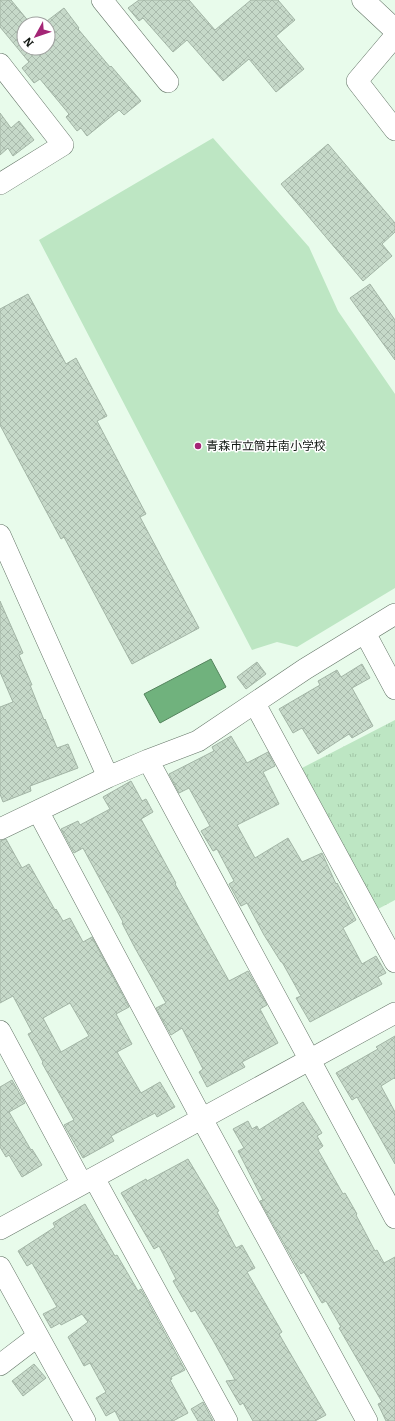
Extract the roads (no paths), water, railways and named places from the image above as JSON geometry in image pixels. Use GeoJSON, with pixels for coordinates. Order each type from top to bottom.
{"type":"FeatureCollection","features":[{"type":"Feature","properties":{"kind":"highway"},"geometry":{"type":"LineString","coordinates":[[363,0],[395,30]]}},
{"type":"Feature","properties":{"kind":"street"},"geometry":{"type":"LineString","coordinates":[[102,0],[168,82]]}},
{"type":"Feature","properties":{"kind":"street"},"geometry":{"type":"LineString","coordinates":[[395,36],[357,81],[395,130]]}},
{"type":"Feature","properties":{"kind":"street"},"geometry":{"type":"LineString","coordinates":[[0,64],[63,145],[0,184]]}},
{"type":"Feature","properties":{"kind":"street"},"geometry":{"type":"LineString","coordinates":[[0,535],[108,777]]}},
{"type":"Feature","properties":{"kind":"street"},"geometry":{"type":"LineString","coordinates":[[0,829],[108,777],[198,741],[305,670],[395,614]]}},
{"type":"Feature","properties":{"kind":"street"},"geometry":{"type":"LineString","coordinates":[[365,633],[395,689]]}},
{"type":"Feature","properties":{"kind":"street"},"geometry":{"type":"LineString","coordinates":[[255,704],[395,962]]}},
{"type":"Feature","properties":{"kind":"street"},"geometry":{"type":"LineString","coordinates":[[148,760],[395,1218]]}},
{"type":"Feature","properties":{"kind":"street"},"geometry":{"type":"LineString","coordinates":[[38,811],[202,1119],[367,1421]]}},
{"type":"Feature","properties":{"kind":"street"},"geometry":{"type":"LineString","coordinates":[[0,1230],[395,1013]]}},
{"type":"Feature","properties":{"kind":"street"},"geometry":{"type":"LineString","coordinates":[[0,1031],[227,1421]]}},
{"type":"Feature","properties":{"kind":"street"},"geometry":{"type":"LineString","coordinates":[[0,1267],[85,1421]]}},
{"type":"Feature","properties":{"kind":"street"},"geometry":{"type":"LineString","coordinates":[[0,1365],[38,1336]]}},
{"type":"Feature","properties":{"kind":"place","name":"青森市立筒井南小学校"},"geometry":{"type":"Point","coordinates":[198,446]}}]}
